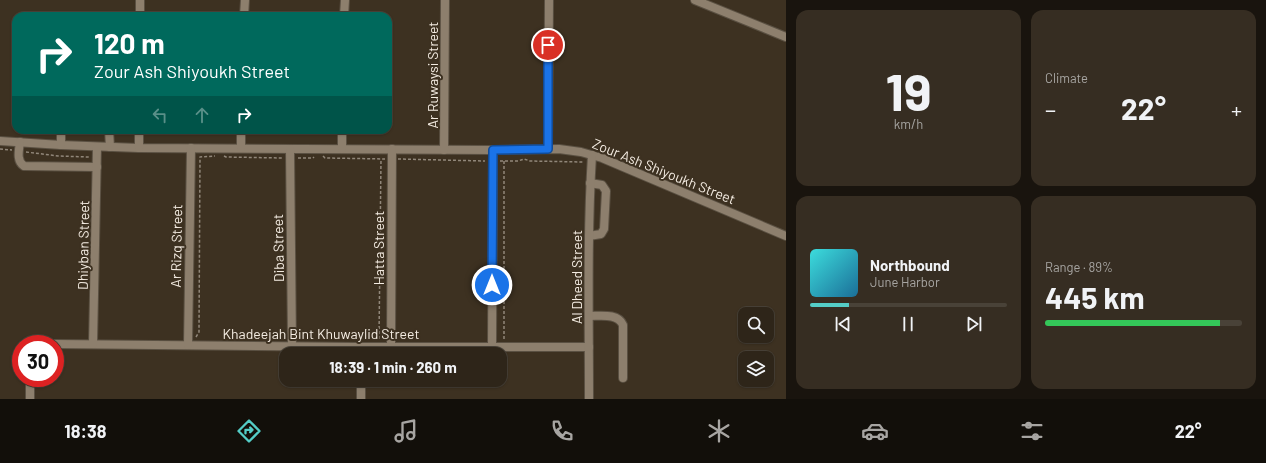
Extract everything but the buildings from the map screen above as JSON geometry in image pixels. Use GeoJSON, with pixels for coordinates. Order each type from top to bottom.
{"type":"FeatureCollection","features":[{"type":"Feature","properties":{"kind":"street"},"geometry":{"type":"LineString","coordinates":[[140,0],[140,12]]}},
{"type":"Feature","properties":{"kind":"street"},"geometry":{"type":"LineString","coordinates":[[244,0],[244,12]]}},
{"type":"Feature","properties":{"kind":"street"},"geometry":{"type":"LineString","coordinates":[[344,0],[344,12]]}},
{"type":"Feature","properties":{"kind":"street","name":"Ar Ruwaysi Street"},"geometry":{"type":"LineString","coordinates":[[444,150],[445,0]]}},
{"type":"Feature","properties":{"kind":"street"},"geometry":{"type":"LineString","coordinates":[[548,149],[549,0]]}},
{"type":"Feature","properties":{"kind":"street"},"geometry":{"type":"LineString","coordinates":[[696,0],[786,37]]}},
{"type":"Feature","properties":{"kind":"street"},"geometry":{"type":"LineString","coordinates":[[61,134],[61,145]]}},
{"type":"Feature","properties":{"kind":"street"},"geometry":{"type":"LineString","coordinates":[[109,134],[110,147]]}},
{"type":"Feature","properties":{"kind":"street"},"geometry":{"type":"LineString","coordinates":[[139,134],[139,148]]}},
{"type":"Feature","properties":{"kind":"street"},"geometry":{"type":"LineString","coordinates":[[241,134],[241,148]]}},
{"type":"Feature","properties":{"kind":"street"},"geometry":{"type":"LineString","coordinates":[[342,134],[342,149]]}},
{"type":"Feature","properties":{"kind":"street","name":"Zour Ash Shiyoukh Street"},"geometry":{"type":"LineString","coordinates":[[0,141],[139,148],[444,150],[566,149],[786,236]]}},
{"type":"Feature","properties":{"kind":"street"},"geometry":{"type":"LineString","coordinates":[[20,142],[19,162],[24,166],[97,167]]}},
{"type":"Feature","properties":{"kind":"street","name":"Dhiyban Street"},"geometry":{"type":"LineString","coordinates":[[94,344],[97,147]]}},
{"type":"Feature","properties":{"kind":"street","name":"Ar Rizq Street"},"geometry":{"type":"LineString","coordinates":[[188,345],[191,148]]}},
{"type":"Feature","properties":{"kind":"street","name":"Diba Street"},"geometry":{"type":"LineString","coordinates":[[290,149],[292,346]]}},
{"type":"Feature","properties":{"kind":"street","name":"Hatta Street"},"geometry":{"type":"LineString","coordinates":[[391,347],[392,149]]}},
{"type":"Feature","properties":{"kind":"street"},"geometry":{"type":"LineString","coordinates":[[492,346],[493,150]]}},
{"type":"Feature","properties":{"kind":"street","name":"Al Dheed Street"},"geometry":{"type":"LineString","coordinates":[[589,399],[589,236],[592,159]]}},
{"type":"Feature","properties":{"kind":"street"},"geometry":{"type":"LineString","coordinates":[[589,236],[601,234],[604,229],[606,191],[602,185],[590,183]]}},
{"type":"Feature","properties":{"kind":"street"},"geometry":{"type":"LineString","coordinates":[[589,316],[613,316],[618,318],[622,323],[623,378]]}},
{"type":"Feature","properties":{"kind":"street","name":"Khadeejah Bint Khuwaylid Street"},"geometry":{"type":"LineString","coordinates":[[64,344],[309,347]]}},
{"type":"Feature","properties":{"kind":"street","name":"Khadeejah Bint Khuwaylid Street"},"geometry":{"type":"LineString","coordinates":[[391,347],[589,346]]}},
{"type":"Feature","properties":{"kind":"street"},"geometry":{"type":"LineString","coordinates":[[30,387],[30,399]]}},
{"type":"Feature","properties":{"kind":"street"},"geometry":{"type":"LineString","coordinates":[[361,387],[361,399]]}},
{"type":"Feature","properties":{"kind":"path"},"geometry":{"type":"LineString","coordinates":[[0,150],[58,156],[97,157]]}},
{"type":"Feature","properties":{"kind":"path"},"geometry":{"type":"LineString","coordinates":[[201,345],[201,341],[197,340],[196,338],[199,332],[200,157],[214,157],[223,155],[226,157],[313,158],[317,154]]}},
{"type":"Feature","properties":{"kind":"path"},"geometry":{"type":"LineString","coordinates":[[322,154],[325,158],[493,161],[518,161],[524,159],[530,161],[592,159]]}},
{"type":"Feature","properties":{"kind":"path"},"geometry":{"type":"LineString","coordinates":[[379,347],[381,159]]}},
{"type":"Feature","properties":{"kind":"path"},"geometry":{"type":"LineString","coordinates":[[504,161],[504,346]]}},
{"type":"Feature","properties":{"kind":"route"},"geometry":{"type":"LineString","coordinates":[[492,285],[493,150],[548,149],[548,45]]}}]}
